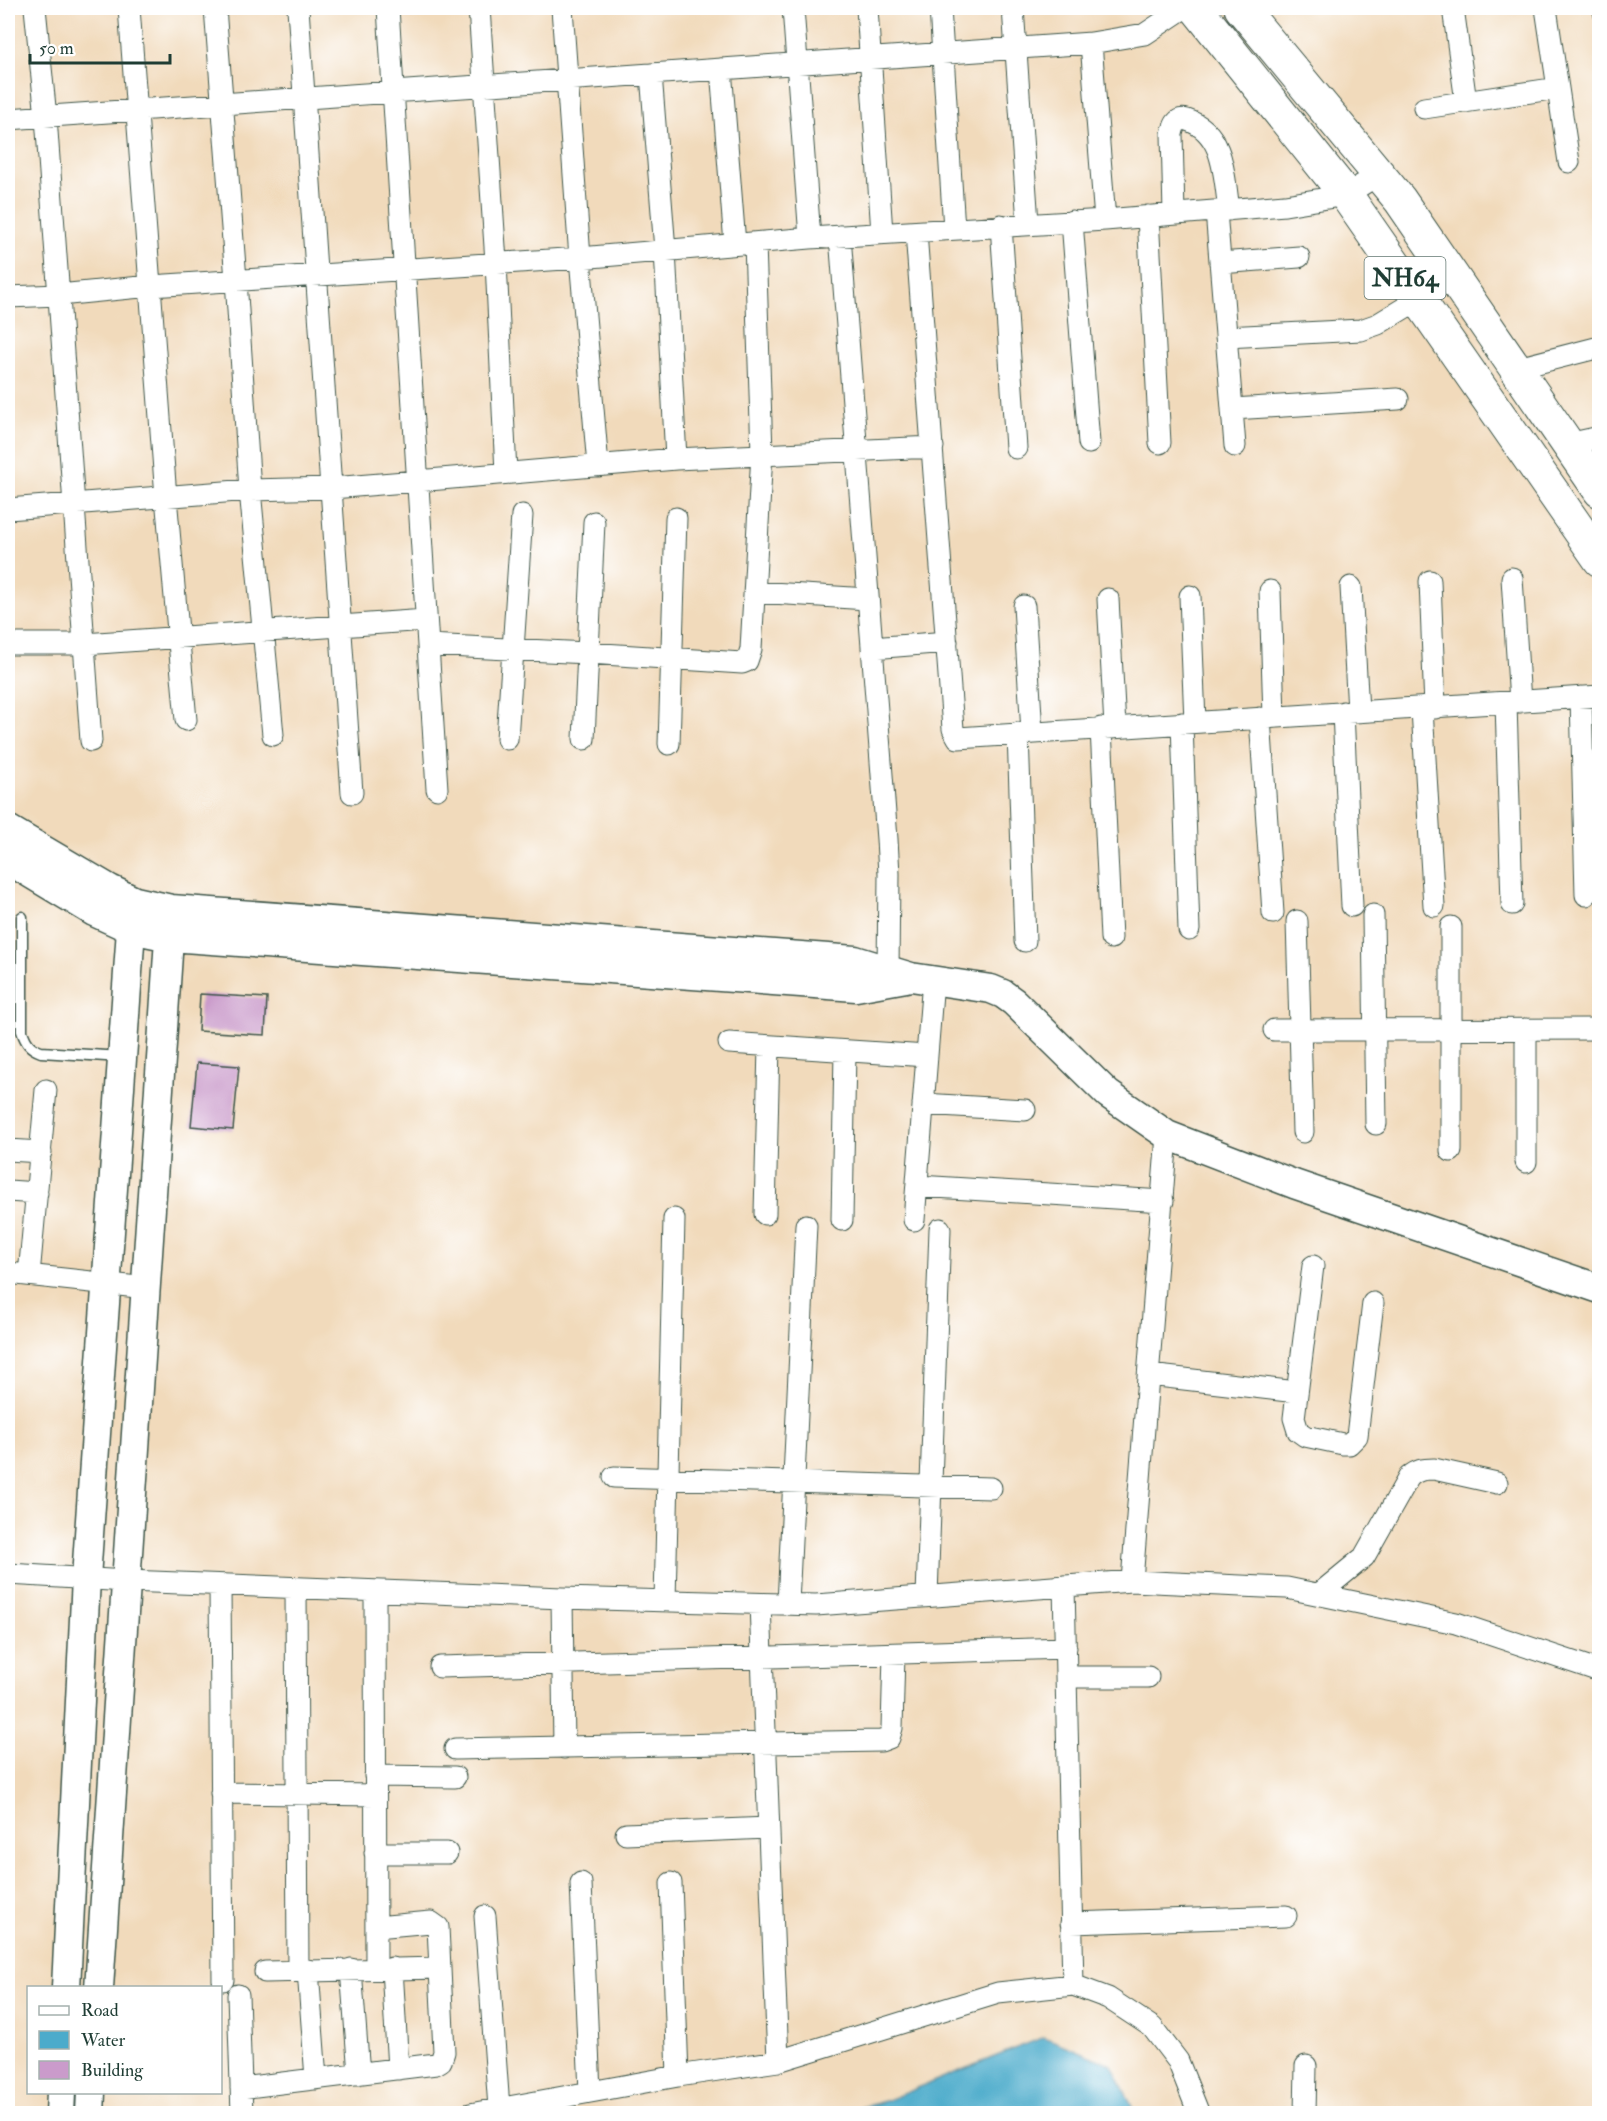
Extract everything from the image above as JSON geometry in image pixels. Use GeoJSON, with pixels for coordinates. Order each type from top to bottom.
{"type":"FeatureCollection","features":[{"type":"Feature","properties":{"kind":"main road","name":"NH64"},"geometry":{"type":"LineString","coordinates":[[1196,8],[1346,195],[1599,560]]}},
{"type":"Feature","properties":{"kind":"main road","name":"NH64"},"geometry":{"type":"LineString","coordinates":[[1241,8],[1400,200],[1599,491]]}},
{"type":"Feature","properties":{"kind":"street"},"geometry":{"type":"LineString","coordinates":[[35,8],[46,117],[91,741]]}},
{"type":"Feature","properties":{"kind":"street"},"geometry":{"type":"LineString","coordinates":[[129,8],[166,497],[186,720]]}},
{"type":"Feature","properties":{"kind":"street"},"geometry":{"type":"LineString","coordinates":[[214,8],[250,490],[273,735]]}},
{"type":"Feature","properties":{"kind":"street"},"geometry":{"type":"LineString","coordinates":[[298,8],[352,793]]}},
{"type":"Feature","properties":{"kind":"street"},"geometry":{"type":"LineString","coordinates":[[388,8],[437,789]]}},
{"type":"Feature","properties":{"kind":"street"},"geometry":{"type":"LineString","coordinates":[[479,8],[496,262],[506,473]]}},
{"type":"Feature","properties":{"kind":"street"},"geometry":{"type":"LineString","coordinates":[[562,8],[598,466]]}},
{"type":"Feature","properties":{"kind":"street"},"geometry":{"type":"LineString","coordinates":[[793,8],[810,238]]}},
{"type":"Feature","properties":{"kind":"street"},"geometry":{"type":"LineString","coordinates":[[867,8],[882,232]]}},
{"type":"Feature","properties":{"kind":"street"},"geometry":{"type":"LineString","coordinates":[[940,8],[954,229]]}},
{"type":"Feature","properties":{"kind":"street"},"geometry":{"type":"LineString","coordinates":[[1013,8],[1028,223]]}},
{"type":"Feature","properties":{"kind":"street"},"geometry":{"type":"LineString","coordinates":[[8,119],[1091,43],[1146,34],[1184,8]]}},
{"type":"Feature","properties":{"kind":"street"},"geometry":{"type":"LineString","coordinates":[[1453,8],[1466,102]]}},
{"type":"Feature","properties":{"kind":"street"},"geometry":{"type":"LineString","coordinates":[[1546,8],[1569,162]]}},
{"type":"Feature","properties":{"kind":"street"},"geometry":{"type":"LineString","coordinates":[[1091,43],[1105,220]]}},
{"type":"Feature","properties":{"kind":"street"},"geometry":{"type":"LineString","coordinates":[[428,645],[588,652],[742,663],[747,661],[751,649],[762,453],[745,243],[721,69]]}},
{"type":"Feature","properties":{"kind":"street"},"geometry":{"type":"LineString","coordinates":[[651,74],[665,250],[676,459]]}},
{"type":"Feature","properties":{"kind":"street"},"geometry":{"type":"LineString","coordinates":[[1424,108],[1558,88]]}},
{"type":"Feature","properties":{"kind":"street"},"geometry":{"type":"LineString","coordinates":[[1174,214],[1172,134],[1174,126],[1182,119],[1189,120],[1208,134],[1218,147],[1222,210],[1220,262],[1234,446]]}},
{"type":"Feature","properties":{"kind":"street"},"geometry":{"type":"LineString","coordinates":[[8,297],[405,268],[580,258],[882,232],[916,232],[1028,223],[1105,220],[1285,205],[1346,195],[1379,174]]}},
{"type":"Feature","properties":{"kind":"street"},"geometry":{"type":"LineString","coordinates":[[1148,216],[1160,443]]}},
{"type":"Feature","properties":{"kind":"street"},"geometry":{"type":"LineString","coordinates":[[1072,221],[1089,443]]}},
{"type":"Feature","properties":{"kind":"street"},"geometry":{"type":"LineString","coordinates":[[1001,225],[1016,448]]}},
{"type":"Feature","properties":{"kind":"street"},"geometry":{"type":"LineString","coordinates":[[916,232],[947,642],[957,738],[1590,697],[1586,895]]}},
{"type":"Feature","properties":{"kind":"street"},"geometry":{"type":"LineString","coordinates":[[840,236],[889,874],[921,977],[927,1056],[914,1220]]}},
{"type":"Feature","properties":{"kind":"street"},"geometry":{"type":"LineString","coordinates":[[1220,262],[1299,256]]}},
{"type":"Feature","properties":{"kind":"street"},"geometry":{"type":"LineString","coordinates":[[1226,337],[1361,330],[1378,324],[1419,299]]}},
{"type":"Feature","properties":{"kind":"street"},"geometry":{"type":"LineString","coordinates":[[1514,369],[1599,347]]}},
{"type":"Feature","properties":{"kind":"street"},"geometry":{"type":"LineString","coordinates":[[1232,409],[1398,399]]}},
{"type":"Feature","properties":{"kind":"street"},"geometry":{"type":"LineString","coordinates":[[1568,444],[1599,437]]}},
{"type":"Feature","properties":{"kind":"street"},"geometry":{"type":"LineString","coordinates":[[8,509],[250,490],[332,488],[417,482],[762,453],[933,447]]}},
{"type":"Feature","properties":{"kind":"street"},"geometry":{"type":"LineString","coordinates":[[507,739],[522,515]]}},
{"type":"Feature","properties":{"kind":"street"},"geometry":{"type":"LineString","coordinates":[[669,744],[676,518]]}},
{"type":"Feature","properties":{"kind":"street"},"geometry":{"type":"LineString","coordinates":[[584,739],[594,522]]}},
{"type":"Feature","properties":{"kind":"street"},"geometry":{"type":"LineString","coordinates":[[1512,578],[1512,904]]}},
{"type":"Feature","properties":{"kind":"street"},"geometry":{"type":"LineString","coordinates":[[1430,581],[1428,708],[1434,906]]}},
{"type":"Feature","properties":{"kind":"street"},"geometry":{"type":"LineString","coordinates":[[1351,587],[1353,906]]}},
{"type":"Feature","properties":{"kind":"street"},"geometry":{"type":"LineString","coordinates":[[1270,591],[1267,717],[1274,913]]}},
{"type":"Feature","properties":{"kind":"street"},"geometry":{"type":"LineString","coordinates":[[754,592],[868,599]]}},
{"type":"Feature","properties":{"kind":"street"},"geometry":{"type":"LineString","coordinates":[[1189,930],[1190,596]]}},
{"type":"Feature","properties":{"kind":"street"},"geometry":{"type":"LineString","coordinates":[[1108,599],[1111,938]]}},
{"type":"Feature","properties":{"kind":"street"},"geometry":{"type":"LineString","coordinates":[[1023,606],[1025,941]]}},
{"type":"Feature","properties":{"kind":"street"},"geometry":{"type":"LineString","coordinates":[[8,644],[84,644],[426,621]]}},
{"type":"Feature","properties":{"kind":"street"},"geometry":{"type":"LineString","coordinates":[[872,648],[947,642]]}},
{"type":"Feature","properties":{"kind":"street"},"geometry":{"type":"LineString","coordinates":[[8,829],[171,923]]}},
{"type":"Feature","properties":{"kind":"street"},"geometry":{"type":"LineString","coordinates":[[8,860],[94,912],[131,929],[171,923],[855,960],[921,977],[991,989],[1014,1002],[1166,1147],[1294,1184],[1599,1289]]}},
{"type":"Feature","properties":{"kind":"street"},"geometry":{"type":"LineString","coordinates":[[66,1986],[86,1578],[131,929],[135,901]]}},
{"type":"Feature","properties":{"kind":"street"},"geometry":{"type":"LineString","coordinates":[[1373,915],[1376,1124]]}},
{"type":"Feature","properties":{"kind":"street"},"geometry":{"type":"LineString","coordinates":[[1297,921],[1303,1132]]}},
{"type":"Feature","properties":{"kind":"street"},"geometry":{"type":"LineString","coordinates":[[99,1986],[171,923]]}},
{"type":"Feature","properties":{"kind":"street"},"geometry":{"type":"LineString","coordinates":[[1451,927],[1451,1151]]}},
{"type":"Feature","properties":{"kind":"street"},"geometry":{"type":"LineString","coordinates":[[1526,1029],[1526,1162]]}},
{"type":"Feature","properties":{"kind":"street"},"geometry":{"type":"LineString","coordinates":[[1274,1030],[1599,1029]]}},
{"type":"Feature","properties":{"kind":"street"},"geometry":{"type":"LineString","coordinates":[[729,1043],[927,1056]]}},
{"type":"Feature","properties":{"kind":"street"},"geometry":{"type":"LineString","coordinates":[[765,1214],[769,1046]]}},
{"type":"Feature","properties":{"kind":"street"},"geometry":{"type":"LineString","coordinates":[[842,1220],[845,1051]]}},
{"type":"Feature","properties":{"kind":"street"},"geometry":{"type":"LineString","coordinates":[[29,1275],[46,1090]]}},
{"type":"Feature","properties":{"kind":"street"},"geometry":{"type":"LineString","coordinates":[[923,1104],[1025,1110]]}},
{"type":"Feature","properties":{"kind":"street"},"geometry":{"type":"LineString","coordinates":[[1132,1581],[1166,1147]]}},
{"type":"Feature","properties":{"kind":"street"},"geometry":{"type":"LineString","coordinates":[[8,1150],[41,1152]]}},
{"type":"Feature","properties":{"kind":"street"},"geometry":{"type":"LineString","coordinates":[[918,1186],[1163,1198]]}},
{"type":"Feature","properties":{"kind":"street"},"geometry":{"type":"LineString","coordinates":[[8,1191],[37,1193]]}},
{"type":"Feature","properties":{"kind":"street"},"geometry":{"type":"LineString","coordinates":[[665,1601],[674,1219]]}},
{"type":"Feature","properties":{"kind":"street"},"geometry":{"type":"LineString","coordinates":[[788,1604],[806,1225]]}},
{"type":"Feature","properties":{"kind":"street"},"geometry":{"type":"LineString","coordinates":[[927,1596],[940,1229]]}},
{"type":"Feature","properties":{"kind":"street"},"geometry":{"type":"LineString","coordinates":[[1313,1266],[1294,1418],[1298,1431],[1305,1436],[1343,1444],[1349,1444],[1354,1440],[1359,1430],[1373,1303]]}},
{"type":"Feature","properties":{"kind":"street"},"geometry":{"type":"LineString","coordinates":[[8,1273],[147,1288]]}},
{"type":"Feature","properties":{"kind":"street"},"geometry":{"type":"LineString","coordinates":[[1149,1375],[1297,1392]]}},
{"type":"Feature","properties":{"kind":"street"},"geometry":{"type":"LineString","coordinates":[[1319,1594],[1364,1557],[1409,1478],[1415,1472],[1434,1469],[1497,1483]]}},
{"type":"Feature","properties":{"kind":"street"},"geometry":{"type":"LineString","coordinates":[[614,1478],[991,1488]]}},
{"type":"Feature","properties":{"kind":"street"},"geometry":{"type":"LineString","coordinates":[[8,1574],[296,1588],[816,1605],[1132,1581],[1287,1588],[1456,1623],[1599,1671]]}},
{"type":"Feature","properties":{"kind":"street"},"geometry":{"type":"LineString","coordinates":[[220,1585],[223,1980]]}},
{"type":"Feature","properties":{"kind":"street"},"geometry":{"type":"LineString","coordinates":[[1064,1586],[1072,1985]]}},
{"type":"Feature","properties":{"kind":"street"},"geometry":{"type":"LineString","coordinates":[[296,1588],[303,1970],[316,2079]]}},
{"type":"Feature","properties":{"kind":"street"},"geometry":{"type":"LineString","coordinates":[[375,1591],[376,1927],[398,2069]]}},
{"type":"Feature","properties":{"kind":"street"},"geometry":{"type":"LineString","coordinates":[[562,1598],[564,1748]]}},
{"type":"Feature","properties":{"kind":"street"},"geometry":{"type":"LineString","coordinates":[[760,1604],[778,2061]]}},
{"type":"Feature","properties":{"kind":"street"},"geometry":{"type":"LineString","coordinates":[[440,1667],[1066,1648]]}},
{"type":"Feature","properties":{"kind":"street"},"geometry":{"type":"LineString","coordinates":[[455,1749],[881,1742],[889,1738],[892,1728],[894,1654]]}},
{"type":"Feature","properties":{"kind":"street"},"geometry":{"type":"LineString","coordinates":[[1066,1677],[1148,1677]]}},
{"type":"Feature","properties":{"kind":"street"},"geometry":{"type":"LineString","coordinates":[[221,1793],[298,1794],[455,1778]]}},
{"type":"Feature","properties":{"kind":"street"},"geometry":{"type":"LineString","coordinates":[[626,1834],[768,1828]]}},
{"type":"Feature","properties":{"kind":"street"},"geometry":{"type":"LineString","coordinates":[[375,1853],[447,1852]]}},
{"type":"Feature","properties":{"kind":"street"},"geometry":{"type":"LineString","coordinates":[[581,1883],[590,2092]]}},
{"type":"Feature","properties":{"kind":"street"},"geometry":{"type":"LineString","coordinates":[[670,1883],[678,2076]]}},
{"type":"Feature","properties":{"kind":"street"},"geometry":{"type":"LineString","coordinates":[[485,1916],[500,2108]]}},
{"type":"Feature","properties":{"kind":"street"},"geometry":{"type":"LineString","coordinates":[[1071,1923],[1286,1916]]}},
{"type":"Feature","properties":{"kind":"street"},"geometry":{"type":"LineString","coordinates":[[241,2088],[436,2064],[443,2057],[437,1924],[431,1922],[376,1927]]}},
{"type":"Feature","properties":{"kind":"street"},"geometry":{"type":"LineString","coordinates":[[265,1972],[440,1968]]}},
{"type":"Feature","properties":{"kind":"street"},"geometry":{"type":"LineString","coordinates":[[351,1969],[359,2074]]}},
{"type":"Feature","properties":{"kind":"street"},"geometry":{"type":"LineString","coordinates":[[470,2114],[678,2076],[778,2061],[998,1993],[1072,1985],[1108,1998],[1152,2027],[1178,2061],[1199,2114]]}},
{"type":"Feature","properties":{"kind":"street"},"geometry":{"type":"LineString","coordinates":[[238,1995],[242,2114]]}},
{"type":"Feature","properties":{"kind":"street"},"geometry":{"type":"LineString","coordinates":[[1305,2114],[1306,2066]]}},
{"type":"Feature","properties":{"kind":"street"},"geometry":{"type":"LineString","coordinates":[[60,2114],[61,2094]]}},
{"type":"Feature","properties":{"kind":"street"},"geometry":{"type":"LineString","coordinates":[[90,2114],[91,2094]]}},
{"type":"Feature","properties":{"kind":"lane"},"geometry":{"type":"LineString","coordinates":[[1598,8],[1599,16]]}},
{"type":"Feature","properties":{"kind":"lane"},"geometry":{"type":"LineString","coordinates":[[22,917],[22,1031],[26,1043],[42,1052],[122,1057]]}},
{"type":"Feature","properties":{"kind":"water"},"geometry":{"type":"Polygon","coordinates":[[[1044,2037],[1112,2065],[1135,2113],[841,2113],[885,2101],[1044,2037]]]}},
{"type":"Feature","properties":{"kind":"building"},"geometry":{"type":"Polygon","coordinates":[[[200,994],[267,998],[265,1035],[198,1031],[200,994]]]}},
{"type":"Feature","properties":{"kind":"building"},"geometry":{"type":"Polygon","coordinates":[[[197,1063],[239,1066],[233,1130],[191,1126],[197,1063]]]}}]}
